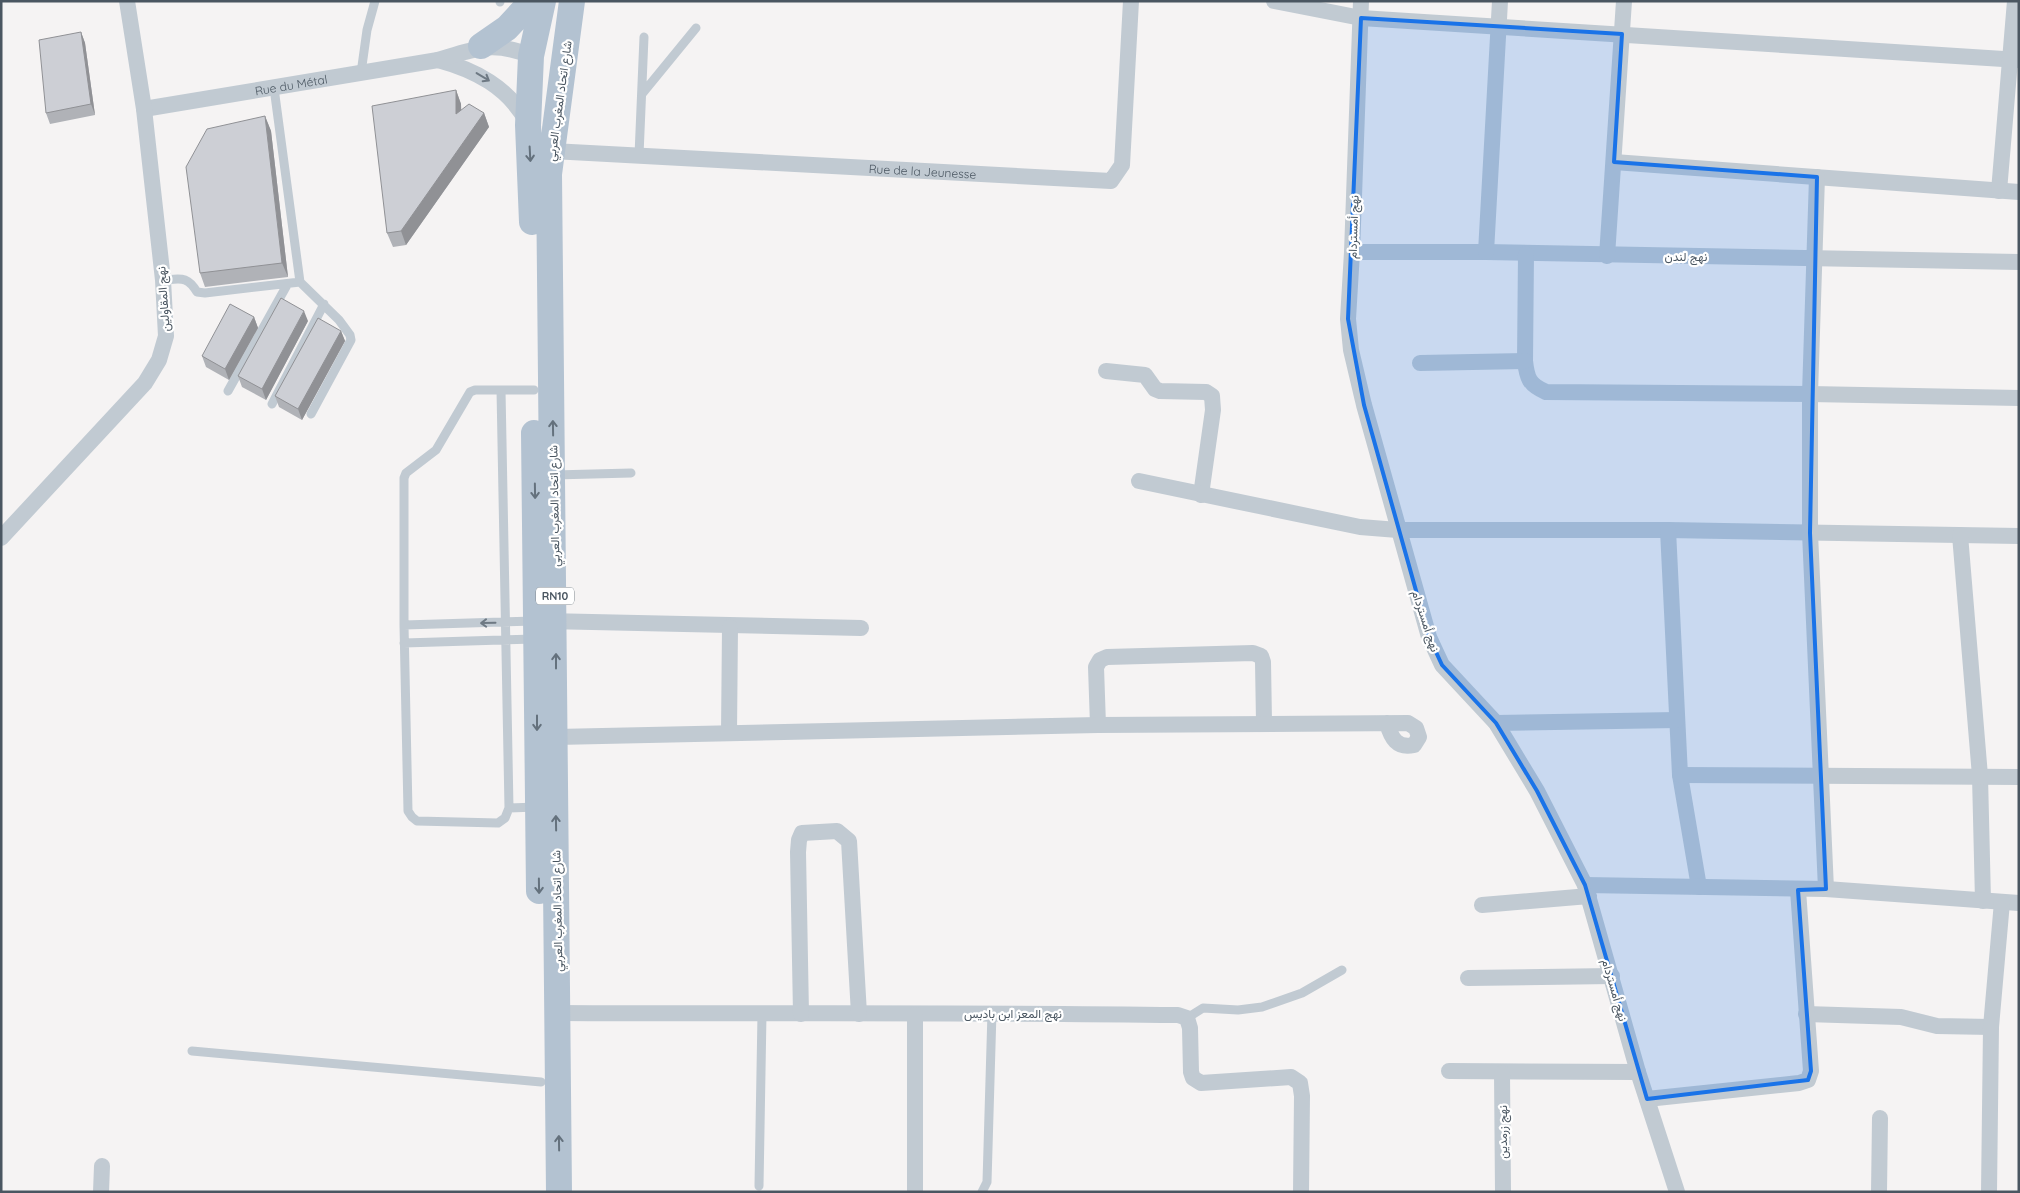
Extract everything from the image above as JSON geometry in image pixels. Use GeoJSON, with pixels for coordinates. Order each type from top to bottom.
{"type":"FeatureCollection","features":[{"type":"Feature","properties":{"kind":"main road"},"geometry":{"type":"LineString","coordinates":[[482,46],[507,28],[532,1]]}},
{"type":"Feature","properties":{"kind":"main road","name":"شارع اتحاد المغرب العربي"},"geometry":{"type":"LineString","coordinates":[[542,1192],[550,1082],[558,1013],[556,737],[543,627],[534,390],[532,207],[528,124],[531,56],[543,1]]}},
{"type":"Feature","properties":{"kind":"main road","name":"شارع اتحاد المغرب العربي"},"geometry":{"type":"LineString","coordinates":[[560,1192],[550,1082],[538,807],[543,627],[553,475],[549,174],[572,1]]}},
{"type":"Feature","properties":{"kind":"main road"},"geometry":{"type":"LineString","coordinates":[[531,56],[540,75],[550,108],[552,150]]}},
{"type":"Feature","properties":{"kind":"street","name":"نهج المقاولين"},"geometry":{"type":"LineString","coordinates":[[1,538],[145,383],[159,360],[166,336],[163,280],[144,109],[127,1]]}},
{"type":"Feature","properties":{"kind":"street","name":"Rue de la Jeunesse"},"geometry":{"type":"LineString","coordinates":[[552,150],[1111,181],[1122,165],[1131,1]]}},
{"type":"Feature","properties":{"kind":"street"},"geometry":{"type":"LineString","coordinates":[[1274,1],[1361,18],[2014,59]]}},
{"type":"Feature","properties":{"kind":"street","name":"نهج أمستردام"},"geometry":{"type":"LineString","coordinates":[[1361,1],[1348,319],[1351,350],[1398,530],[1429,637],[1436,654],[1442,664],[1496,723],[1537,790],[1587,890],[1638,1072],[1677,1192]]}},
{"type":"Feature","properties":{"kind":"street"},"geometry":{"type":"LineString","coordinates":[[1486,252],[1500,1]]}},
{"type":"Feature","properties":{"kind":"street"},"geometry":{"type":"LineString","coordinates":[[1607,256],[1624,1]]}},
{"type":"Feature","properties":{"kind":"street"},"geometry":{"type":"LineString","coordinates":[[1999,192],[2014,59],[2015,1]]}},
{"type":"Feature","properties":{"kind":"street","name":"Rue du Métal"},"geometry":{"type":"LineString","coordinates":[[144,109],[438,60],[482,46],[515,50],[531,56]]}},
{"type":"Feature","properties":{"kind":"street","name":"Rue du Métal"},"geometry":{"type":"LineString","coordinates":[[438,60],[470,70],[488,79],[520,109],[528,124]]}},
{"type":"Feature","properties":{"kind":"street"},"geometry":{"type":"LineString","coordinates":[[1614,162],[2019,192]]}},
{"type":"Feature","properties":{"kind":"street"},"geometry":{"type":"LineString","coordinates":[[1817,176],[1810,394],[1810,533],[1826,889]]}},
{"type":"Feature","properties":{"kind":"street","name":"نهج لندن"},"geometry":{"type":"LineString","coordinates":[[1352,252],[1486,252],[1607,256],[1815,257],[2019,262]]}},
{"type":"Feature","properties":{"kind":"street"},"geometry":{"type":"LineString","coordinates":[[1526,254],[1525,361],[1527,379],[1536,388],[1546,392],[2019,398]]}},
{"type":"Feature","properties":{"kind":"street"},"geometry":{"type":"LineString","coordinates":[[1420,363],[1525,361]]}},
{"type":"Feature","properties":{"kind":"street"},"geometry":{"type":"LineString","coordinates":[[1106,371],[1145,375],[1155,389],[1160,391],[1206,392],[1212,396],[1213,410],[1201,495]]}},
{"type":"Feature","properties":{"kind":"street"},"geometry":{"type":"LineString","coordinates":[[1139,481],[1360,526],[1398,530],[1668,530],[2019,536]]}},
{"type":"Feature","properties":{"kind":"street"},"geometry":{"type":"LineString","coordinates":[[1668,530],[1680,775],[1699,887]]}},
{"type":"Feature","properties":{"kind":"street"},"geometry":{"type":"LineString","coordinates":[[1960,535],[1980,776],[1983,901]]}},
{"type":"Feature","properties":{"kind":"street"},"geometry":{"type":"LineString","coordinates":[[543,627],[861,628]]}},
{"type":"Feature","properties":{"kind":"street"},"geometry":{"type":"LineString","coordinates":[[729,733],[730,627]]}},
{"type":"Feature","properties":{"kind":"street"},"geometry":{"type":"LineString","coordinates":[[1098,725],[1096,667],[1100,660],[1107,657],[1253,653],[1261,656],[1263,662],[1264,722]]}},
{"type":"Feature","properties":{"kind":"street"},"geometry":{"type":"LineString","coordinates":[[1496,723],[1677,720]]}},
{"type":"Feature","properties":{"kind":"street"},"geometry":{"type":"LineString","coordinates":[[556,737],[1264,722],[1388,723]]}},
{"type":"Feature","properties":{"kind":"street"},"geometry":{"type":"LineString","coordinates":[[1680,775],[2019,777]]}},
{"type":"Feature","properties":{"kind":"street"},"geometry":{"type":"LineString","coordinates":[[801,1014],[798,852],[802,832],[811,830],[837,831],[849,841],[859,1014]]}},
{"type":"Feature","properties":{"kind":"street"},"geometry":{"type":"LineString","coordinates":[[1482,905],[1587,890],[1699,887],[1826,889],[2019,903]]}},
{"type":"Feature","properties":{"kind":"street"},"geometry":{"type":"LineString","coordinates":[[1647,1099],[1799,1083],[1808,1080],[1811,1071],[1798,890]]}},
{"type":"Feature","properties":{"kind":"street"},"geometry":{"type":"LineString","coordinates":[[1989,1192],[1991,1027],[2002,902]]}},
{"type":"Feature","properties":{"kind":"street"},"geometry":{"type":"LineString","coordinates":[[1468,978],[1612,976]]}},
{"type":"Feature","properties":{"kind":"street","name":"نهج المعز ابن باديس"},"geometry":{"type":"LineString","coordinates":[[558,1013],[915,1015],[992,1012],[1178,1015],[1187,1018]]}},
{"type":"Feature","properties":{"kind":"street"},"geometry":{"type":"LineString","coordinates":[[1806,1014],[1901,1017],[1937,1026],[1991,1027]]}},
{"type":"Feature","properties":{"kind":"street"},"geometry":{"type":"LineString","coordinates":[[915,1015],[915,1192]]}},
{"type":"Feature","properties":{"kind":"street"},"geometry":{"type":"LineString","coordinates":[[1187,1018],[1190,1028],[1190,1072],[1193,1078],[1201,1083],[1291,1077],[1300,1083],[1302,1096],[1301,1192]]}},
{"type":"Feature","properties":{"kind":"street"},"geometry":{"type":"LineString","coordinates":[[1449,1071],[1502,1073],[1638,1072]]}},
{"type":"Feature","properties":{"kind":"street","name":"نهج زرمدين"},"geometry":{"type":"LineString","coordinates":[[1502,1073],[1503,1192]]}},
{"type":"Feature","properties":{"kind":"street"},"geometry":{"type":"LineString","coordinates":[[1880,1118],[1880,1192]]}},
{"type":"Feature","properties":{"kind":"street"},"geometry":{"type":"LineString","coordinates":[[101,1192],[102,1166]]}},
{"type":"Feature","properties":{"kind":"lane"},"geometry":{"type":"LineString","coordinates":[[362,73],[367,30],[375,1]]}},
{"type":"Feature","properties":{"kind":"lane"},"geometry":{"type":"LineString","coordinates":[[642,94],[696,28]]}},
{"type":"Feature","properties":{"kind":"lane"},"geometry":{"type":"LineString","coordinates":[[639,155],[644,37]]}},
{"type":"Feature","properties":{"kind":"lane"},"geometry":{"type":"LineString","coordinates":[[274,88],[300,282],[339,320],[350,335],[351,340],[311,414]]}},
{"type":"Feature","properties":{"kind":"lane"},"geometry":{"type":"LineString","coordinates":[[163,280],[186,279],[190,281],[197,292],[205,293],[300,282]]}},
{"type":"Feature","properties":{"kind":"lane"},"geometry":{"type":"LineString","coordinates":[[228,391],[287,284]]}},
{"type":"Feature","properties":{"kind":"lane"},"geometry":{"type":"LineString","coordinates":[[272,404],[324,304]]}},
{"type":"Feature","properties":{"kind":"lane"},"geometry":{"type":"LineString","coordinates":[[501,390],[510,808],[505,818],[498,823],[417,820],[408,811],[404,643],[404,478],[410,469],[436,450],[470,392],[501,390],[534,390]]}},
{"type":"Feature","properties":{"kind":"lane"},"geometry":{"type":"LineString","coordinates":[[553,475],[632,473]]}},
{"type":"Feature","properties":{"kind":"lane"},"geometry":{"type":"LineString","coordinates":[[404,625],[505,622],[543,627]]}},
{"type":"Feature","properties":{"kind":"lane"},"geometry":{"type":"LineString","coordinates":[[404,643],[505,640],[543,627]]}},
{"type":"Feature","properties":{"kind":"lane"},"geometry":{"type":"LineString","coordinates":[[510,808],[538,807]]}},
{"type":"Feature","properties":{"kind":"lane"},"geometry":{"type":"LineString","coordinates":[[1187,1018],[1203,1008],[1238,1010],[1271,1004],[1302,993],[1342,970]]}},
{"type":"Feature","properties":{"kind":"lane"},"geometry":{"type":"LineString","coordinates":[[982,1192],[987,1182],[992,1012]]}},
{"type":"Feature","properties":{"kind":"lane"},"geometry":{"type":"LineString","coordinates":[[759,1186],[762,1014]]}},
{"type":"Feature","properties":{"kind":"lane"},"geometry":{"type":"LineString","coordinates":[[192,1051],[550,1082]]}},
{"type":"Feature","properties":{"kind":"highlighted area"},"geometry":{"type":"Polygon","coordinates":[[[1361,18],[1622,34],[1614,162],[1817,177],[1810,533],[1826,889],[1798,890],[1811,1071],[1808,1080],[1647,1099],[1585,885],[1537,791],[1496,723],[1442,665],[1429,637],[1364,405],[1348,319],[1361,18]]]}},
{"type":"Feature","properties":{"kind":"building"},"geometry":{"type":"Polygon","coordinates":[[[81,32],[91,104],[46,113],[39,40],[81,32]]]}},
{"type":"Feature","properties":{"kind":"building"},"geometry":{"type":"Polygon","coordinates":[[[456,90],[456,114],[469,104],[484,113],[401,231],[387,233],[372,106],[456,90]]]}},
{"type":"Feature","properties":{"kind":"building"},"geometry":{"type":"Polygon","coordinates":[[[265,116],[282,263],[200,273],[186,167],[207,129],[265,116]]]}},
{"type":"Feature","properties":{"kind":"building"},"geometry":{"type":"Polygon","coordinates":[[[281,298],[304,311],[262,389],[238,376],[281,298]]]}},
{"type":"Feature","properties":{"kind":"building"},"geometry":{"type":"Polygon","coordinates":[[[230,304],[254,317],[225,369],[202,356],[230,304]]]}},
{"type":"Feature","properties":{"kind":"building"},"geometry":{"type":"Polygon","coordinates":[[[318,318],[341,331],[298,409],[275,396],[318,318]]]}}]}
